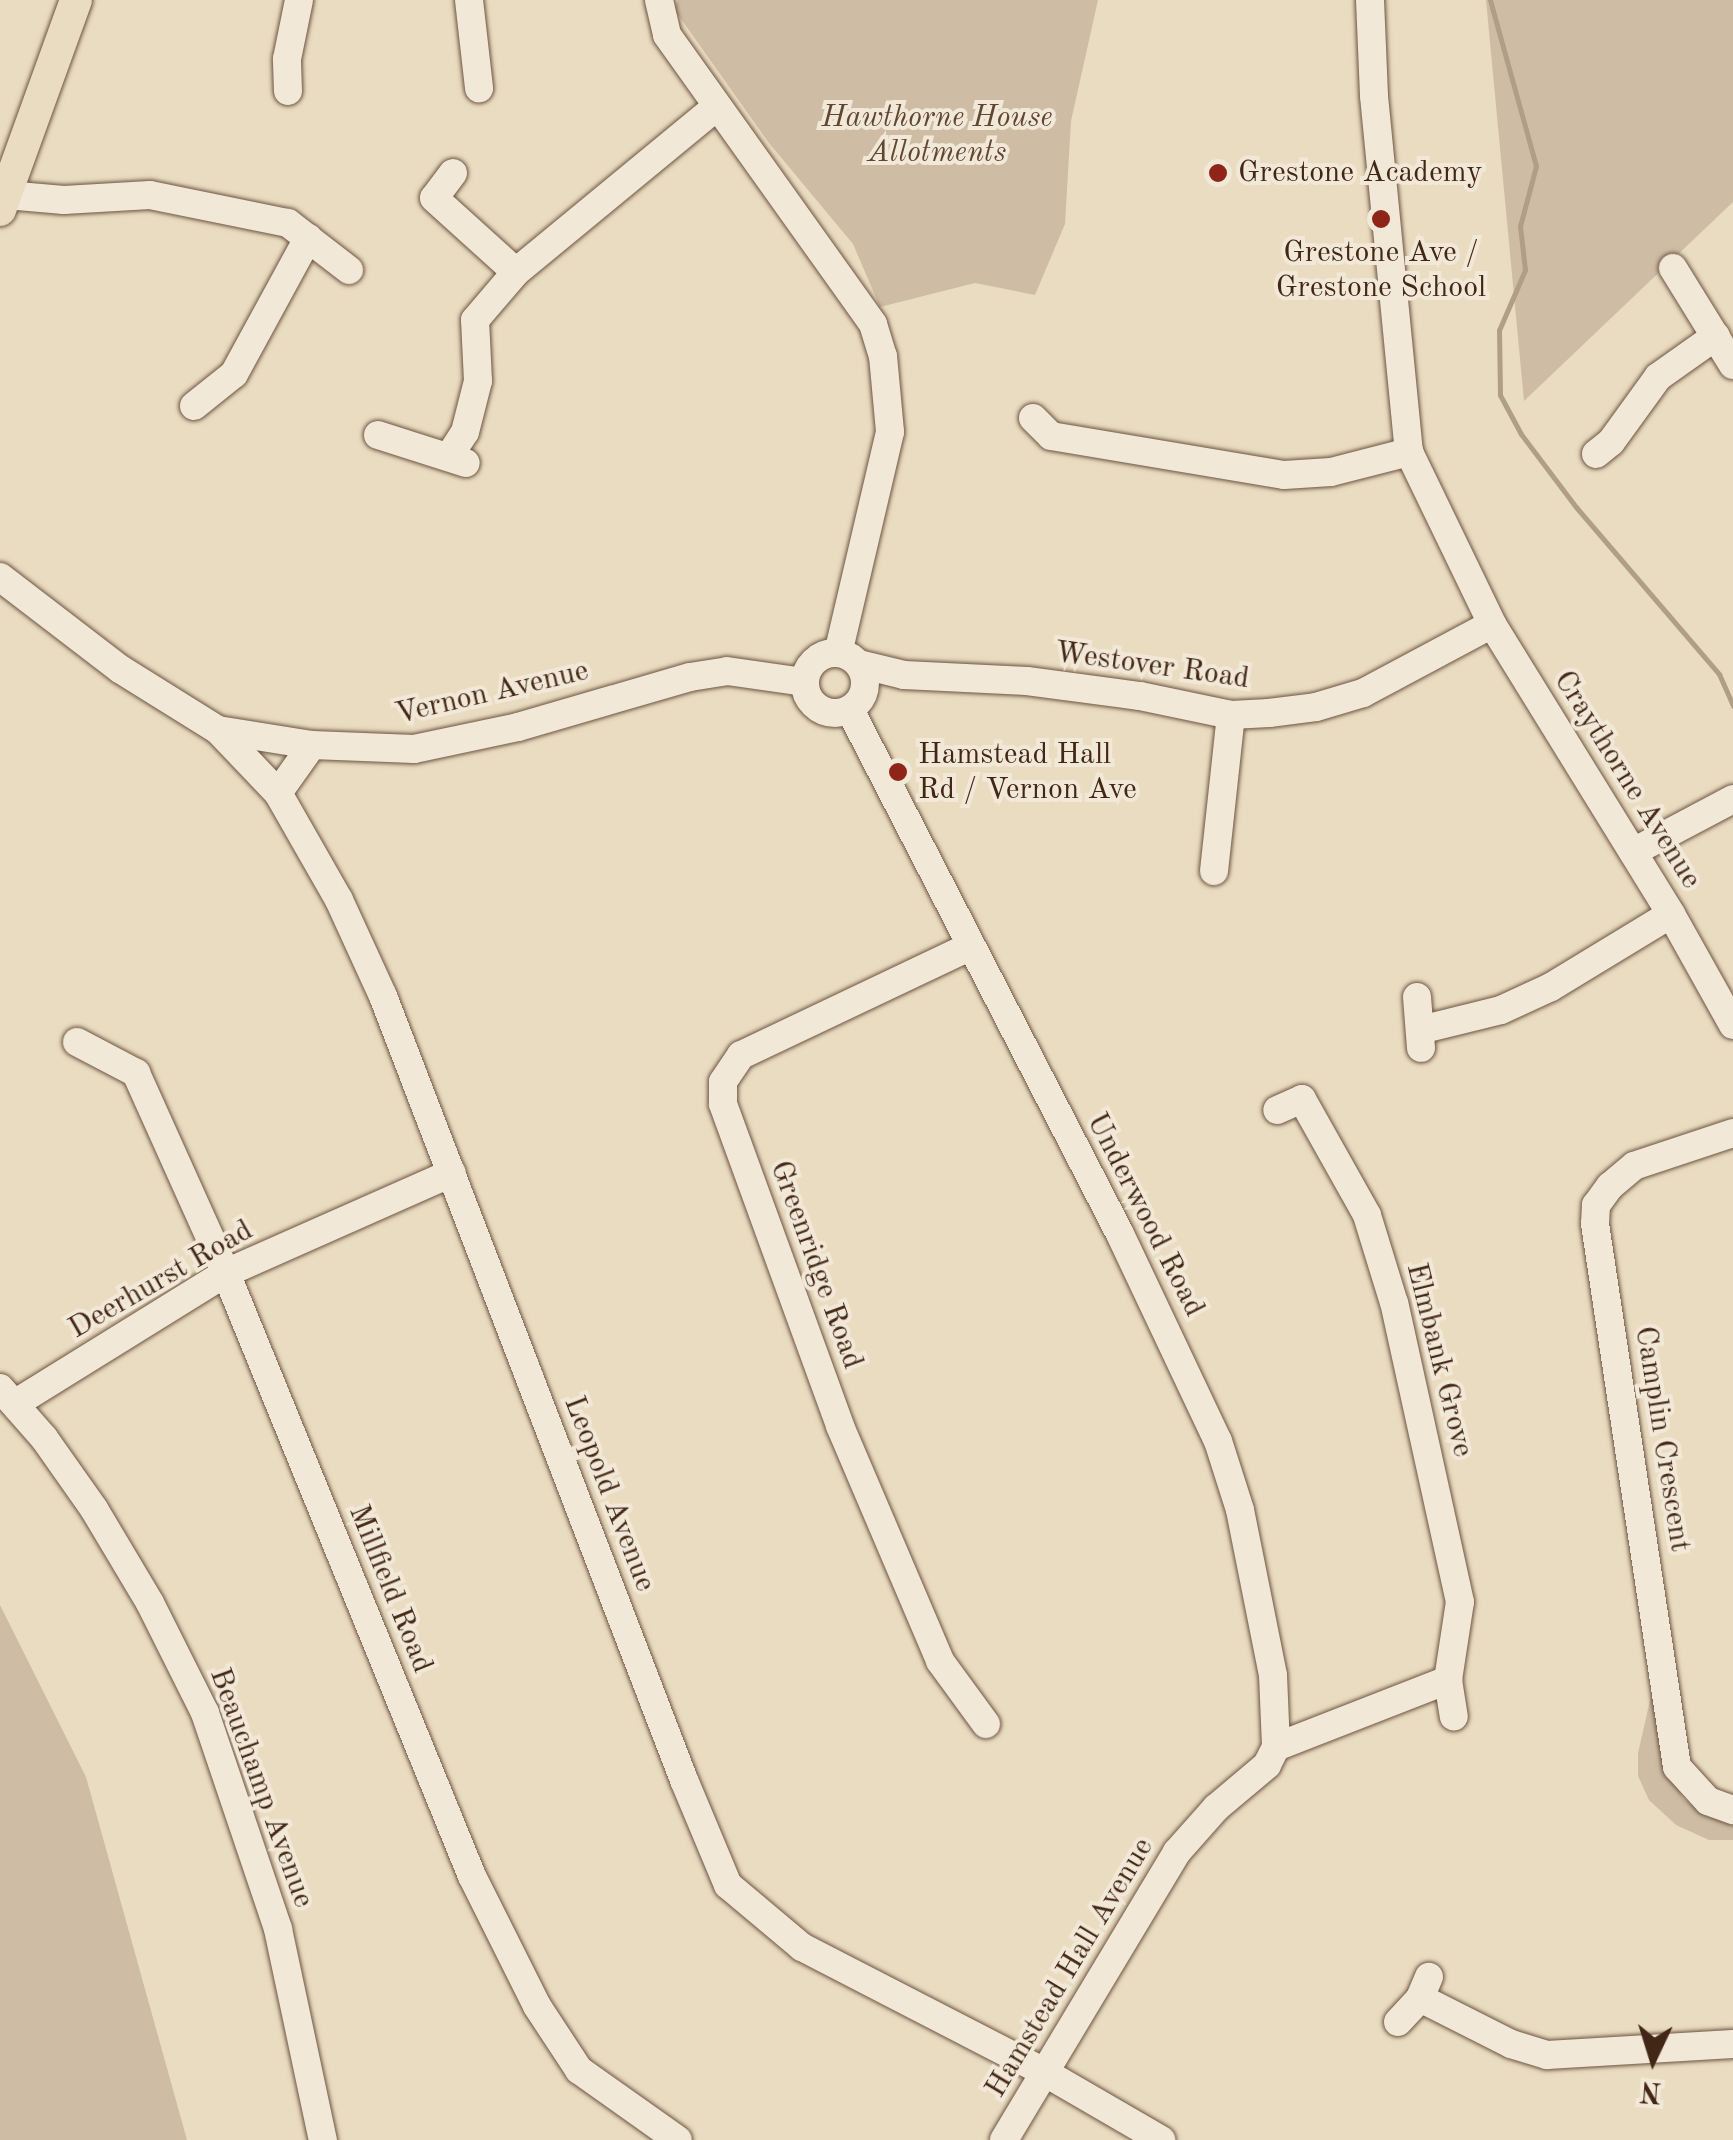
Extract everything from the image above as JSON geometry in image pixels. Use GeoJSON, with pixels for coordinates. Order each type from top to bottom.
{"type":"FeatureCollection","features":[{"type":"Feature","properties":{"kind":"main road"},"geometry":{"type":"LineString","coordinates":[[3,202],[76,0]]}},
{"type":"Feature","properties":{"kind":"street"},"geometry":{"type":"LineString","coordinates":[[288,91],[287,59],[299,0]]}},
{"type":"Feature","properties":{"kind":"street"},"geometry":{"type":"LineString","coordinates":[[469,0],[484,74]]}},
{"type":"Feature","properties":{"kind":"street"},"geometry":{"type":"LineString","coordinates":[[659,0],[667,35],[873,324],[883,356],[890,432],[848,658],[865,679],[848,707]]}},
{"type":"Feature","properties":{"kind":"street"},"geometry":{"type":"LineString","coordinates":[[1033,418],[1050,436],[1284,475],[1331,472],[1409,452],[1374,96],[1370,0]]}},
{"type":"Feature","properties":{"kind":"street"},"geometry":{"type":"LineString","coordinates":[[258,62],[287,59]]}},
{"type":"Feature","properties":{"kind":"street"},"geometry":{"type":"LineString","coordinates":[[378,435],[459,459],[478,381],[475,320],[516,272],[716,107]]}},
{"type":"Feature","properties":{"kind":"street"},"geometry":{"type":"LineString","coordinates":[[453,172],[434,198],[516,272]]}},
{"type":"Feature","properties":{"kind":"street"},"geometry":{"type":"LineString","coordinates":[[3,202],[150,194],[288,223],[350,270]]}},
{"type":"Feature","properties":{"kind":"street"},"geometry":{"type":"LineString","coordinates":[[194,406],[234,374],[308,238]]}},
{"type":"Feature","properties":{"kind":"street"},"geometry":{"type":"LineString","coordinates":[[1673,268],[1733,365]]}},
{"type":"Feature","properties":{"kind":"street"},"geometry":{"type":"LineString","coordinates":[[1595,453],[1610,442],[1658,377],[1716,336]]}},
{"type":"Feature","properties":{"kind":"street","name":"Craythorne Avenue"},"geometry":{"type":"LineString","coordinates":[[1409,452],[1492,624],[1672,914],[1733,1025]]}},
{"type":"Feature","properties":{"kind":"street","name":"Vernon Avenue"},"geometry":{"type":"LineString","coordinates":[[0,577],[120,669],[218,730],[312,745],[414,749],[518,727],[690,677],[727,672],[804,682]]}},
{"type":"Feature","properties":{"kind":"street","name":"Westover Road"},"geometry":{"type":"LineString","coordinates":[[848,658],[904,675],[1027,681],[1140,696],[1231,715],[1316,708],[1363,694],[1492,624]]}},
{"type":"Feature","properties":{"kind":"street"},"geometry":{"type":"LineString","coordinates":[[848,658],[816,659],[804,682],[814,706],[848,707],[904,675]]}},
{"type":"Feature","properties":{"kind":"street","name":"Underwood Road"},"geometry":{"type":"LineString","coordinates":[[848,707],[1120,1234],[1218,1441],[1240,1510],[1272,1675],[1276,1746]]}},
{"type":"Feature","properties":{"kind":"street"},"geometry":{"type":"LineString","coordinates":[[1214,871],[1231,715]]}},
{"type":"Feature","properties":{"kind":"street","name":"Leopold Avenue"},"geometry":{"type":"LineString","coordinates":[[218,730],[278,793],[340,900],[376,980],[728,1886],[802,1947],[1042,2071],[1161,2140]]}},
{"type":"Feature","properties":{"kind":"street"},"geometry":{"type":"LineString","coordinates":[[278,793],[312,745]]}},
{"type":"Feature","properties":{"kind":"street"},"geometry":{"type":"LineString","coordinates":[[1633,852],[1733,800]]}},
{"type":"Feature","properties":{"kind":"street"},"geometry":{"type":"LineString","coordinates":[[1417,997],[1420,1040],[1550,987],[1672,914]]}},
{"type":"Feature","properties":{"kind":"street","name":"Greenridge Road"},"geometry":{"type":"LineString","coordinates":[[971,946],[740,1055],[722,1082],[722,1093],[840,1426],[940,1661],[986,1724]]}},
{"type":"Feature","properties":{"kind":"street","name":"Millfield Road"},"geometry":{"type":"LineString","coordinates":[[77,1042],[136,1073],[226,1273],[472,1876],[538,2006],[578,2070],[678,2140]]}},
{"type":"Feature","properties":{"kind":"street","name":"Elmbank Grove"},"geometry":{"type":"LineString","coordinates":[[1277,1110],[1302,1099],[1330,1144],[1367,1216],[1394,1303],[1460,1602],[1448,1680],[1454,1718]]}},
{"type":"Feature","properties":{"kind":"street","name":"Camplin Crescent"},"geometry":{"type":"LineString","coordinates":[[1733,1133],[1634,1166],[1610,1186],[1596,1205],[1595,1224],[1677,1767],[1708,1801],[1733,1810]]}},
{"type":"Feature","properties":{"kind":"street","name":"Deerhurst Road"},"geometry":{"type":"LineString","coordinates":[[8,1396],[226,1273],[452,1173]]}},
{"type":"Feature","properties":{"kind":"street","name":"Beauchamp Avenue"},"geometry":{"type":"LineString","coordinates":[[8,1396],[94,1510],[150,1603],[205,1712],[278,1930],[323,2140]]}},
{"type":"Feature","properties":{"kind":"street"},"geometry":{"type":"LineString","coordinates":[[1276,1746],[1448,1680]]}},
{"type":"Feature","properties":{"kind":"street","name":"Hamstead Hall Avenue"},"geometry":{"type":"LineString","coordinates":[[1004,2140],[1177,1852],[1216,1808],[1267,1765],[1276,1746]]}},
{"type":"Feature","properties":{"kind":"street"},"geometry":{"type":"LineString","coordinates":[[1398,2022],[1424,1988],[1511,2044],[1547,2055],[1733,2044]]}},
{"type":"Feature","properties":{"kind":"green space","name":"Hawthorne House Allotments"},"geometry":{"type":"Polygon","coordinates":[[[678,0],[1098,0],[1071,121],[1065,224],[1035,295],[975,283],[880,307],[853,244],[769,143],[674,9],[678,0]]]}},
{"type":"Feature","properties":{"kind":"green space"},"geometry":{"type":"Polygon","coordinates":[[[1486,0],[1733,0],[1733,202],[1524,401],[1486,0]]]}},
{"type":"Feature","properties":{"kind":"green space"},"geometry":{"type":"Polygon","coordinates":[[[0,1605],[86,1777],[187,2140],[0,2140],[0,1605]]]}},
{"type":"Feature","properties":{"kind":"green space"},"geometry":{"type":"Polygon","coordinates":[[[1654,1683],[1666,1756],[1682,1798],[1707,1817],[1733,1823],[1733,1840],[1709,1840],[1676,1825],[1649,1800],[1638,1776],[1638,1753],[1654,1683]]]}},
{"type":"Feature","properties":{"kind":"waterway"},"geometry":{"type":"LineString","coordinates":[[1490,0],[1536,166],[1520,226],[1525,270],[1499,330],[1500,395],[1521,434],[1576,507],[1719,674],[1733,706]]}},
{"type":"Feature","properties":{"kind":"place","name":"Grestone Academy"},"geometry":{"type":"Point","coordinates":[1218,173]}},
{"type":"Feature","properties":{"kind":"place","name":"Grestone Ave / Grestone School"},"geometry":{"type":"Point","coordinates":[1381,219]}},
{"type":"Feature","properties":{"kind":"place","name":"Hamstead Hall Rd / Vernon Ave"},"geometry":{"type":"Point","coordinates":[898,772]}}]}
